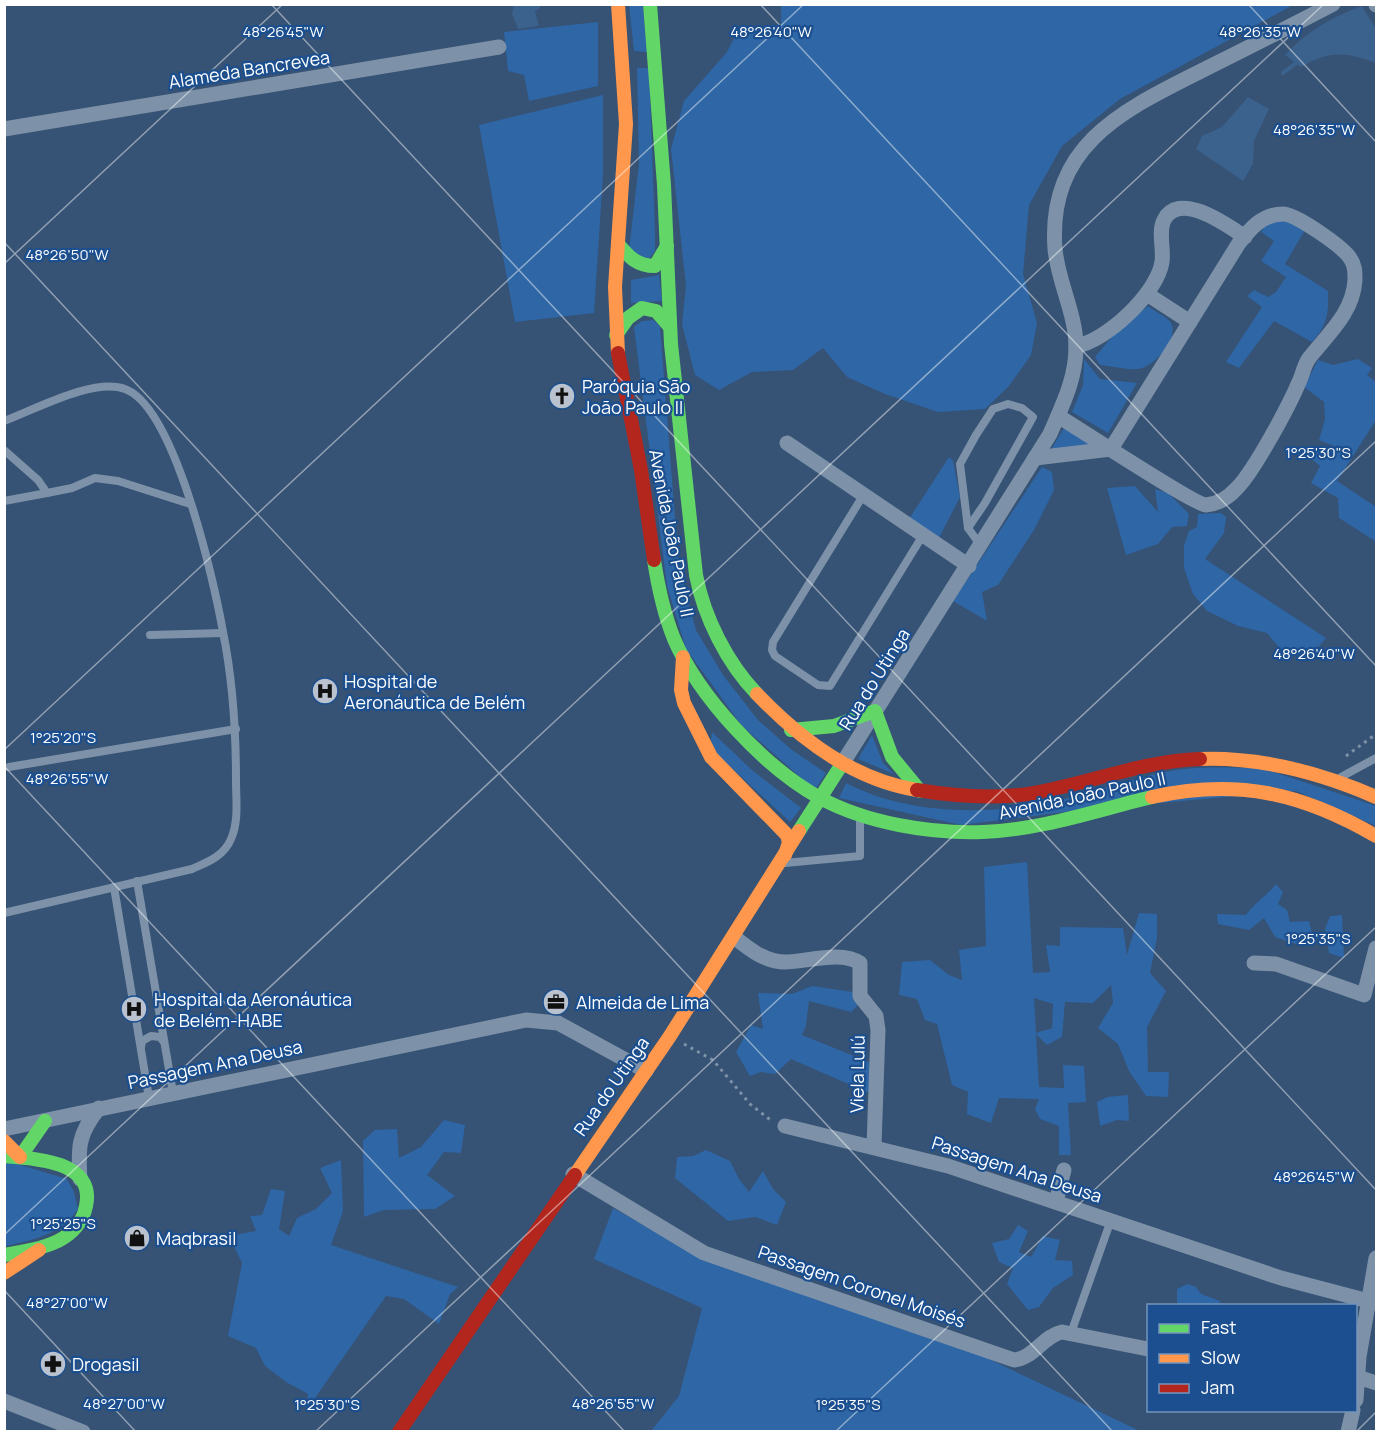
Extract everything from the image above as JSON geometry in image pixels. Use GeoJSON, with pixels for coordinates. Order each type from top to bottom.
{"type":"FeatureCollection","features":[{"type":"Feature","properties":{"kind":"main road","name":"Avenida João Paulo II"},"geometry":{"type":"LineString","coordinates":[[618,4],[626,102],[618,244],[616,335],[666,612],[683,657],[705,689],[763,754],[821,798],[860,812],[915,825],[998,832],[1052,823],[1181,793],[1248,788],[1307,802],[1344,817],[1377,836]]}},
{"type":"Feature","properties":{"kind":"main road","name":"Avenida João Paulo II"},"geometry":{"type":"LineString","coordinates":[[650,4],[667,246],[670,327],[702,603],[741,677],[791,730],[842,765],[877,780],[920,791],[964,797],[1026,794],[1165,763],[1219,759],[1253,760],[1294,766],[1338,778],[1377,797]]}},
{"type":"Feature","properties":{"kind":"main road"},"geometry":{"type":"LineString","coordinates":[[618,244],[632,261],[644,267],[655,266],[667,246]]}},
{"type":"Feature","properties":{"kind":"main road"},"geometry":{"type":"LineString","coordinates":[[616,335],[624,319],[644,308],[653,308],[664,316],[670,327]]}},
{"type":"Feature","properties":{"kind":"main road"},"geometry":{"type":"LineString","coordinates":[[683,657],[681,690],[698,735],[711,757],[731,781],[788,835],[789,842],[783,859]]}},
{"type":"Feature","properties":{"kind":"main road"},"geometry":{"type":"LineString","coordinates":[[791,730],[815,730],[846,724],[875,711],[892,757],[920,791]]}},
{"type":"Feature","properties":{"kind":"main road","name":"Rua do Utinga"},"geometry":{"type":"LineString","coordinates":[[399,1431],[670,1035],[842,765]]}},
{"type":"Feature","properties":{"kind":"main road"},"geometry":{"type":"LineString","coordinates":[[776,822],[796,827],[805,824]]}},
{"type":"Feature","properties":{"kind":"main road"},"geometry":{"type":"LineString","coordinates":[[20,1157],[45,1121]]}},
{"type":"Feature","properties":{"kind":"main road"},"geometry":{"type":"LineString","coordinates":[[4,1142],[20,1157]]}},
{"type":"Feature","properties":{"kind":"main road"},"geometry":{"type":"LineString","coordinates":[[4,1156],[63,1166],[80,1179],[88,1191],[86,1215],[78,1227],[4,1273]]}},
{"type":"Feature","properties":{"kind":"main road"},"geometry":{"type":"LineString","coordinates":[[4,1255],[39,1250]]}},
{"type":"Feature","properties":{"kind":"street","name":"Rua do Utinga"},"geometry":{"type":"LineString","coordinates":[[842,765],[1035,458],[1070,388],[1076,346],[1055,250],[1055,211],[1065,179],[1089,141],[1108,122],[1148,98],[1333,4]]}},
{"type":"Feature","properties":{"kind":"street","name":"Alameda Bancrevea"},"geometry":{"type":"LineString","coordinates":[[4,129],[499,47]]}},
{"type":"Feature","properties":{"kind":"street"},"geometry":{"type":"LineString","coordinates":[[1076,346],[1089,344],[1132,310],[1147,294],[1162,263],[1164,221],[1178,208],[1194,210],[1216,219],[1245,237]]}},
{"type":"Feature","properties":{"kind":"street"},"geometry":{"type":"LineString","coordinates":[[1058,416],[1112,449],[1202,504],[1221,502],[1237,489],[1248,474],[1299,383],[1310,357],[1340,322],[1350,299],[1355,274],[1349,257],[1337,244],[1287,214],[1270,217],[1256,224],[1245,237],[1190,322],[1112,449]]}},
{"type":"Feature","properties":{"kind":"street"},"geometry":{"type":"LineString","coordinates":[[1147,294],[1190,322]]}},
{"type":"Feature","properties":{"kind":"street"},"geometry":{"type":"LineString","coordinates":[[787,443],[969,566]]}},
{"type":"Feature","properties":{"kind":"street"},"geometry":{"type":"LineString","coordinates":[[1035,458],[1112,449]]}},
{"type":"Feature","properties":{"kind":"street","name":"Viela Lulú"},"geometry":{"type":"LineString","coordinates":[[734,937],[760,956],[772,960],[784,962],[825,958],[851,959],[860,963],[860,996],[876,1016],[878,1030],[874,1146]]}},
{"type":"Feature","properties":{"kind":"street"},"geometry":{"type":"LineString","coordinates":[[1254,963],[1276,964],[1364,995],[1377,948]]}},
{"type":"Feature","properties":{"kind":"street","name":"Passagem Ana Deusa"},"geometry":{"type":"LineString","coordinates":[[4,1129],[526,1020],[558,1023],[646,1071]]}},
{"type":"Feature","properties":{"kind":"street"},"geometry":{"type":"LineString","coordinates":[[80,1179],[80,1138],[86,1125],[99,1108]]}},
{"type":"Feature","properties":{"kind":"street","name":"Passagem Ana Deusa"},"geometry":{"type":"LineString","coordinates":[[785,1126],[948,1166],[1281,1278],[1372,1302]]}},
{"type":"Feature","properties":{"kind":"street"},"geometry":{"type":"LineString","coordinates":[[1056,1202],[1064,1170]]}},
{"type":"Feature","properties":{"kind":"street","name":"Passagem Coronel Moisés"},"geometry":{"type":"LineString","coordinates":[[573,1174],[704,1253],[1014,1360],[1027,1356],[1053,1334],[1071,1333],[1147,1349]]}},
{"type":"Feature","properties":{"kind":"street"},"geometry":{"type":"LineString","coordinates":[[1357,1388],[1377,1258]]}},
{"type":"Feature","properties":{"kind":"street"},"geometry":{"type":"LineString","coordinates":[[1358,1377],[1377,1383]]}},
{"type":"Feature","properties":{"kind":"street"},"geometry":{"type":"LineString","coordinates":[[4,1401],[83,1431]]}},
{"type":"Feature","properties":{"kind":"street"},"geometry":{"type":"LineString","coordinates":[[1348,1431],[1353,1412]]}},
{"type":"Feature","properties":{"kind":"lane"},"geometry":{"type":"LineString","coordinates":[[4,421],[80,392],[111,386],[127,389],[150,409],[164,434],[190,504],[223,633],[236,729],[236,815],[231,840],[222,853],[208,862],[4,913]]}},
{"type":"Feature","properties":{"kind":"lane"},"geometry":{"type":"LineString","coordinates":[[968,528],[985,503],[1033,417],[1022,408],[1008,404],[993,410],[960,465],[968,528],[981,546]]}},
{"type":"Feature","properties":{"kind":"lane"},"geometry":{"type":"LineString","coordinates":[[4,450],[38,480],[47,493]]}},
{"type":"Feature","properties":{"kind":"lane"},"geometry":{"type":"LineString","coordinates":[[4,501],[72,488],[95,477],[118,481],[190,504]]}},
{"type":"Feature","properties":{"kind":"lane"},"geometry":{"type":"LineString","coordinates":[[864,494],[773,642],[772,650],[775,656],[818,685],[830,686],[923,535]]}},
{"type":"Feature","properties":{"kind":"lane"},"geometry":{"type":"LineString","coordinates":[[150,635],[223,633]]}},
{"type":"Feature","properties":{"kind":"lane"},"geometry":{"type":"LineString","coordinates":[[9,767],[236,729]]}},
{"type":"Feature","properties":{"kind":"lane"},"geometry":{"type":"LineString","coordinates":[[1338,778],[1377,758]]}},
{"type":"Feature","properties":{"kind":"lane"},"geometry":{"type":"LineString","coordinates":[[783,859],[860,856],[860,812]]}},
{"type":"Feature","properties":{"kind":"lane"},"geometry":{"type":"LineString","coordinates":[[137,881],[173,1093]]}},
{"type":"Feature","properties":{"kind":"lane"},"geometry":{"type":"LineString","coordinates":[[114,887],[149,1098]]}},
{"type":"Feature","properties":{"kind":"lane"},"geometry":{"type":"LineString","coordinates":[[141,1048],[142,1041],[151,1036],[160,1038],[164,1042]]}},
{"type":"Feature","properties":{"kind":"lane"},"geometry":{"type":"LineString","coordinates":[[1071,1333],[1111,1220]]}},
{"type":"Feature","properties":{"kind":"path"},"geometry":{"type":"LineString","coordinates":[[1346,756],[1377,734]]}},
{"type":"Feature","properties":{"kind":"path"},"geometry":{"type":"LineString","coordinates":[[670,1035],[713,1060],[758,1111],[768,1120],[785,1126]]}},
{"type":"Feature","properties":{"kind":"shaded area"},"geometry":{"type":"Polygon","coordinates":[[[514,5],[540,5],[540,8],[535,11],[539,26],[518,29],[512,14],[514,5]]]}},
{"type":"Feature","properties":{"kind":"shaded area"},"geometry":{"type":"Polygon","coordinates":[[[629,5],[643,5],[647,52],[634,51],[629,5]]]}},
{"type":"Feature","properties":{"kind":"shaded area"},"geometry":{"type":"Polygon","coordinates":[[[781,5],[1293,5],[1120,99],[1062,146],[1029,205],[1023,274],[1037,323],[1031,355],[1009,386],[985,409],[938,412],[885,394],[847,377],[823,348],[793,370],[752,372],[719,390],[695,375],[682,324],[686,286],[671,149],[684,101],[727,52],[739,28],[781,25],[781,5]]]}},
{"type":"Feature","properties":{"kind":"shaded area"},"geometry":{"type":"Polygon","coordinates":[[[1362,6],[1376,29],[1376,63],[1338,54],[1311,61],[1301,67],[1285,55],[1320,26],[1362,6]]]}},
{"type":"Feature","properties":{"kind":"shaded area"},"geometry":{"type":"Polygon","coordinates":[[[598,22],[598,86],[529,101],[524,75],[508,71],[504,32],[598,22]]]}},
{"type":"Feature","properties":{"kind":"shaded area"},"geometry":{"type":"Polygon","coordinates":[[[637,68],[649,68],[655,251],[647,261],[629,251],[639,163],[637,68]]]}},
{"type":"Feature","properties":{"kind":"shaded area"},"geometry":{"type":"Polygon","coordinates":[[[603,95],[603,175],[594,313],[515,322],[479,125],[603,95]]]}},
{"type":"Feature","properties":{"kind":"shaded area"},"geometry":{"type":"Polygon","coordinates":[[[1248,97],[1269,109],[1254,141],[1253,164],[1243,181],[1196,149],[1202,136],[1222,127],[1248,97]]]}},
{"type":"Feature","properties":{"kind":"shaded area"},"geometry":{"type":"Polygon","coordinates":[[[1282,218],[1305,230],[1285,264],[1328,291],[1326,319],[1312,342],[1274,321],[1239,368],[1226,362],[1262,307],[1247,296],[1254,290],[1268,297],[1276,292],[1286,277],[1261,261],[1274,241],[1261,232],[1266,224],[1282,218]]]}},
{"type":"Feature","properties":{"kind":"shaded area"},"geometry":{"type":"Polygon","coordinates":[[[659,275],[662,301],[631,303],[631,280],[659,275]]]}},
{"type":"Feature","properties":{"kind":"shaded area"},"geometry":{"type":"Polygon","coordinates":[[[1148,306],[1171,323],[1172,336],[1164,351],[1151,364],[1138,369],[1100,365],[1095,357],[1119,328],[1148,306]]]}},
{"type":"Feature","properties":{"kind":"shaded area"},"geometry":{"type":"Polygon","coordinates":[[[653,320],[660,326],[679,568],[696,630],[723,675],[758,720],[792,750],[826,773],[815,790],[742,726],[686,649],[667,586],[634,327],[642,321],[653,320]]]}},
{"type":"Feature","properties":{"kind":"shaded area"},"geometry":{"type":"Polygon","coordinates":[[[1084,359],[1100,379],[1137,383],[1108,433],[1072,412],[1083,385],[1084,359]]]}},
{"type":"Feature","properties":{"kind":"shaded area"},"geometry":{"type":"Polygon","coordinates":[[[1358,359],[1372,368],[1367,375],[1376,382],[1376,420],[1337,481],[1376,507],[1375,541],[1339,518],[1338,498],[1311,483],[1320,466],[1308,456],[1313,446],[1330,453],[1336,447],[1319,440],[1325,419],[1324,402],[1304,387],[1318,360],[1333,365],[1358,359]]]}},
{"type":"Feature","properties":{"kind":"shaded area"},"geometry":{"type":"Polygon","coordinates":[[[1064,428],[1097,445],[1050,451],[1064,428]]]}},
{"type":"Feature","properties":{"kind":"shaded area"},"geometry":{"type":"Polygon","coordinates":[[[949,457],[953,461],[960,497],[939,538],[909,519],[949,457]]]}},
{"type":"Feature","properties":{"kind":"shaded area"},"geometry":{"type":"Polygon","coordinates":[[[1042,467],[1052,472],[1054,490],[1034,530],[998,585],[982,592],[987,621],[953,601],[1042,467]]]}},
{"type":"Feature","properties":{"kind":"shaded area"},"geometry":{"type":"Polygon","coordinates":[[[1135,486],[1158,512],[1155,489],[1168,493],[1189,514],[1187,526],[1172,527],[1158,544],[1126,555],[1107,488],[1135,486]]]}},
{"type":"Feature","properties":{"kind":"shaded area"},"geometry":{"type":"Polygon","coordinates":[[[1221,513],[1226,517],[1224,533],[1205,559],[1326,638],[1309,658],[1281,650],[1267,633],[1238,626],[1207,611],[1193,594],[1184,568],[1184,546],[1189,531],[1197,527],[1198,514],[1221,513]]]}},
{"type":"Feature","properties":{"kind":"shaded area"},"geometry":{"type":"Polygon","coordinates":[[[712,732],[752,770],[801,808],[790,822],[710,748],[712,732]]]}},
{"type":"Feature","properties":{"kind":"shaded area"},"geometry":{"type":"Polygon","coordinates":[[[872,735],[883,763],[894,774],[858,759],[872,735]]]}},
{"type":"Feature","properties":{"kind":"shaded area"},"geometry":{"type":"Polygon","coordinates":[[[1262,768],[1376,806],[1376,826],[1296,791],[1081,810],[961,825],[839,798],[846,783],[871,794],[926,807],[954,810],[1011,808],[1065,799],[1176,770],[1262,768]]]}},
{"type":"Feature","properties":{"kind":"shaded area"},"geometry":{"type":"Polygon","coordinates":[[[1027,862],[1033,973],[1050,972],[1046,945],[1060,946],[1060,927],[1123,928],[1127,955],[1139,913],[1157,914],[1157,938],[1150,973],[1166,991],[1147,1027],[1148,1072],[1169,1072],[1168,1097],[1146,1096],[1129,1071],[1118,1044],[1098,1028],[1113,1003],[1111,985],[1093,1003],[1065,1002],[1062,1037],[1047,1045],[1036,1034],[1039,1087],[1064,1088],[1063,1065],[1084,1066],[1086,1102],[1068,1103],[1071,1155],[1059,1155],[1059,1126],[1040,1119],[1035,1109],[1039,1099],[999,1098],[991,1123],[967,1114],[968,1092],[952,1085],[937,1024],[925,1020],[917,999],[899,995],[902,962],[930,960],[949,975],[962,980],[959,950],[986,946],[984,867],[1027,862]],[[1034,998],[1036,1033],[1052,1028],[1053,1004],[1034,998]]]}},
{"type":"Feature","properties":{"kind":"shaded area"},"geometry":{"type":"Polygon","coordinates":[[[1276,884],[1283,892],[1278,904],[1287,910],[1290,922],[1309,921],[1312,933],[1302,946],[1275,937],[1264,918],[1249,930],[1218,924],[1217,914],[1246,915],[1276,884]]]}},
{"type":"Feature","properties":{"kind":"shaded area"},"geometry":{"type":"Polygon","coordinates":[[[1342,915],[1344,958],[1329,953],[1325,929],[1330,916],[1342,915]]]}},
{"type":"Feature","properties":{"kind":"shaded area"},"geometry":{"type":"Polygon","coordinates":[[[812,986],[853,992],[858,1005],[851,1012],[809,1001],[806,1026],[802,1035],[869,1062],[869,1093],[791,1059],[775,1074],[761,1072],[750,1076],[736,1052],[751,1025],[763,1029],[758,993],[792,994],[812,986]]]}},
{"type":"Feature","properties":{"kind":"shaded area"},"geometry":{"type":"Polygon","coordinates":[[[1128,1095],[1129,1121],[1117,1120],[1100,1126],[1097,1102],[1107,1097],[1128,1095]]]}},
{"type":"Feature","properties":{"kind":"shaded area"},"geometry":{"type":"Polygon","coordinates":[[[444,1120],[465,1125],[461,1153],[444,1152],[427,1175],[455,1196],[435,1209],[384,1210],[364,1217],[363,1141],[375,1130],[397,1129],[399,1158],[421,1147],[444,1120]]]}},
{"type":"Feature","properties":{"kind":"shaded area"},"geometry":{"type":"Polygon","coordinates":[[[706,1150],[730,1161],[749,1192],[763,1171],[773,1189],[786,1202],[777,1225],[755,1217],[728,1221],[675,1178],[677,1157],[693,1156],[706,1150]]]}},
{"type":"Feature","properties":{"kind":"shaded area"},"geometry":{"type":"Polygon","coordinates":[[[4,1160],[67,1179],[74,1192],[78,1209],[55,1231],[36,1239],[5,1246],[4,1160]]]}},
{"type":"Feature","properties":{"kind":"shaded area"},"geometry":{"type":"Polygon","coordinates":[[[341,1160],[343,1211],[331,1245],[458,1287],[450,1294],[439,1324],[404,1299],[386,1296],[306,1411],[308,1394],[286,1382],[265,1366],[256,1348],[228,1336],[242,1263],[229,1236],[256,1231],[250,1216],[262,1215],[271,1189],[285,1191],[279,1229],[289,1236],[297,1218],[316,1209],[332,1193],[320,1168],[341,1160]]]}},
{"type":"Feature","properties":{"kind":"shaded area"},"geometry":{"type":"Polygon","coordinates":[[[613,1208],[706,1260],[968,1349],[1140,1431],[651,1431],[679,1396],[702,1308],[594,1259],[613,1208]]]}},
{"type":"Feature","properties":{"kind":"shaded area"},"geometry":{"type":"Polygon","coordinates":[[[1018,1225],[1028,1231],[1019,1252],[1031,1257],[1043,1236],[1060,1240],[1055,1260],[1072,1261],[1073,1275],[1053,1288],[1039,1307],[1028,1310],[1007,1284],[1013,1268],[999,1262],[992,1243],[1009,1239],[1018,1225]]]}},
{"type":"Feature","properties":{"kind":"shaded area"},"geometry":{"type":"Polygon","coordinates":[[[1187,1284],[1196,1287],[1201,1294],[1220,1301],[1219,1304],[1177,1304],[1177,1289],[1187,1284]]]}},
{"type":"Feature","properties":{"kind":"waterway"},"geometry":{"type":"LineString","coordinates":[[1283,73],[1300,60]]}},
{"type":"Feature","properties":{"kind":"traffic: fast"},"geometry":{"type":"LineString","coordinates":[[650,4],[664,185],[671,344],[696,575],[705,607],[718,639],[736,668],[757,694]]}},
{"type":"Feature","properties":{"kind":"traffic: fast"},"geometry":{"type":"LineString","coordinates":[[618,244],[634,260],[655,266],[667,246]]}},
{"type":"Feature","properties":{"kind":"traffic: fast"},"geometry":{"type":"LineString","coordinates":[[616,335],[628,318],[642,308],[656,311],[670,327]]}},
{"type":"Feature","properties":{"kind":"traffic: fast"},"geometry":{"type":"LineString","coordinates":[[654,560],[662,600],[674,639],[699,684],[716,707],[735,729],[777,768],[799,785],[838,807],[878,820],[921,829],[983,832],[1026,828],[1152,797]]}},
{"type":"Feature","properties":{"kind":"traffic: fast"},"geometry":{"type":"LineString","coordinates":[[791,730],[834,726],[875,711],[892,757],[920,791]]}},
{"type":"Feature","properties":{"kind":"traffic: fast"},"geometry":{"type":"LineString","coordinates":[[799,831],[842,764]]}},
{"type":"Feature","properties":{"kind":"traffic: fast"},"geometry":{"type":"LineString","coordinates":[[20,1157],[45,1121]]}},
{"type":"Feature","properties":{"kind":"traffic: fast"},"geometry":{"type":"LineString","coordinates":[[4,1156],[31,1158],[60,1165],[82,1179],[87,1191],[86,1206],[82,1217],[68,1235],[45,1246],[4,1255]]}},
{"type":"Feature","properties":{"kind":"traffic: slow"},"geometry":{"type":"LineString","coordinates":[[618,4],[626,124],[615,287],[618,353]]}},
{"type":"Feature","properties":{"kind":"traffic: slow"},"geometry":{"type":"LineString","coordinates":[[683,657],[681,690],[684,703],[711,757],[787,835],[789,842],[785,855]]}},
{"type":"Feature","properties":{"kind":"traffic: slow"},"geometry":{"type":"LineString","coordinates":[[757,694],[791,727],[829,755],[871,777],[917,790]]}},
{"type":"Feature","properties":{"kind":"traffic: slow"},"geometry":{"type":"LineString","coordinates":[[1200,759],[1246,761],[1290,768],[1333,780],[1376,797]]}},
{"type":"Feature","properties":{"kind":"traffic: slow"},"geometry":{"type":"LineString","coordinates":[[1152,797],[1183,791],[1212,789],[1268,793],[1322,809],[1376,836]]}},
{"type":"Feature","properties":{"kind":"traffic: slow"},"geometry":{"type":"LineString","coordinates":[[575,1175],[670,1036],[799,831]]}},
{"type":"Feature","properties":{"kind":"traffic: slow"},"geometry":{"type":"LineString","coordinates":[[4,1141],[20,1157]]}},
{"type":"Feature","properties":{"kind":"traffic: slow"},"geometry":{"type":"LineString","coordinates":[[4,1273],[39,1250]]}},
{"type":"Feature","properties":{"kind":"traffic: jam"},"geometry":{"type":"LineString","coordinates":[[618,353],[641,470],[654,560]]}},
{"type":"Feature","properties":{"kind":"traffic: jam"},"geometry":{"type":"LineString","coordinates":[[917,790],[972,796],[1028,794],[1156,764],[1200,759]]}},
{"type":"Feature","properties":{"kind":"traffic: jam"},"geometry":{"type":"LineString","coordinates":[[399,1432],[575,1175]]}},
{"type":"Feature","properties":{"kind":"place","name":"Paróquia São João Paulo II"},"geometry":{"type":"Point","coordinates":[562,396]}},
{"type":"Feature","properties":{"kind":"place","name":"Hospital de Aeronáutica de Belém"},"geometry":{"type":"Point","coordinates":[325,691]}},
{"type":"Feature","properties":{"kind":"place","name":"Almeida de Lima"},"geometry":{"type":"Point","coordinates":[556,1002]}},
{"type":"Feature","properties":{"kind":"place","name":"Hospital da Aeronáutica de Belém-HABE"},"geometry":{"type":"Point","coordinates":[134,1009]}},
{"type":"Feature","properties":{"kind":"place","name":"Maqbrasil"},"geometry":{"type":"Point","coordinates":[137,1238]}},
{"type":"Feature","properties":{"kind":"place","name":"Drogasil"},"geometry":{"type":"Point","coordinates":[53,1364]}}]}
